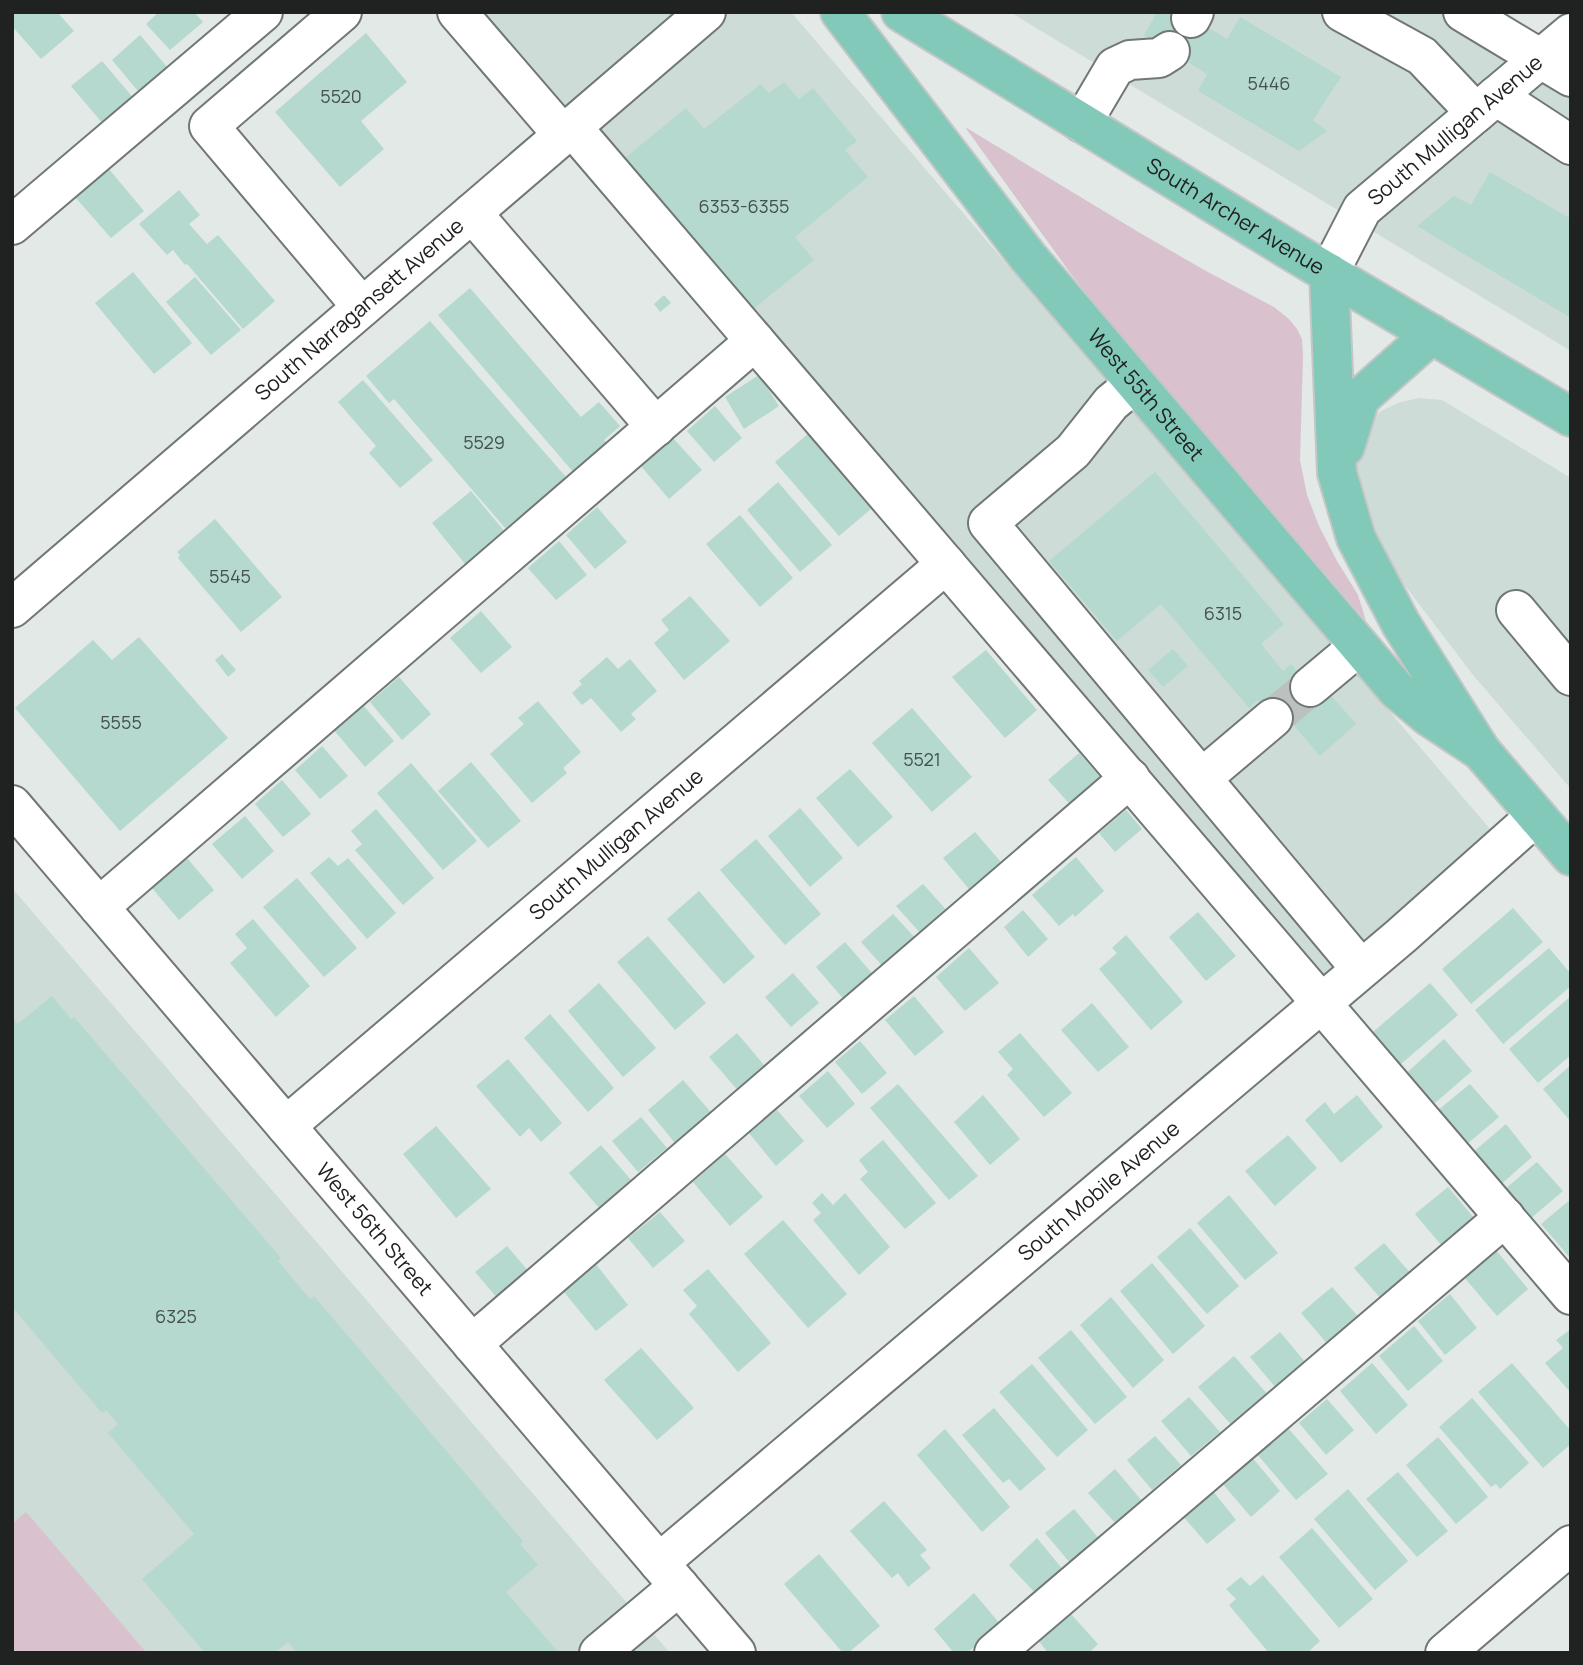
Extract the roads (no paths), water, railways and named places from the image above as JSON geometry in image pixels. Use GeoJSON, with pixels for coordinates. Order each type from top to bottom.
{"type":"FeatureCollection","features":[{"type":"Feature","properties":{"kind":"main road","name":"West 55th Street"},"geometry":{"type":"LineString","coordinates":[[840,12],[1028,257],[1397,690],[1428,716],[1481,751]]}},
{"type":"Feature","properties":{"kind":"main road","name":"South Archer Avenue"},"geometry":{"type":"LineString","coordinates":[[901,12],[1571,417]]}},
{"type":"Feature","properties":{"kind":"main road","name":"West 55th Street"},"geometry":{"type":"LineString","coordinates":[[1329,273],[1337,473],[1356,538],[1401,624],[1481,751],[1571,856]]}},
{"type":"Feature","properties":{"kind":"main road"},"geometry":{"type":"LineString","coordinates":[[1337,473],[1360,398],[1432,334]]}},
{"type":"Feature","properties":{"kind":"street"},"geometry":{"type":"LineString","coordinates":[[12,225],[263,12]]}},
{"type":"Feature","properties":{"kind":"street"},"geometry":{"type":"LineString","coordinates":[[342,12],[209,126],[362,307]]}},
{"type":"Feature","properties":{"kind":"street"},"geometry":{"type":"LineString","coordinates":[[457,12],[568,131],[755,341],[1571,1295]]}},
{"type":"Feature","properties":{"kind":"street","name":"South Narragansett Avenue"},"geometry":{"type":"LineString","coordinates":[[12,608],[706,12]]}},
{"type":"Feature","properties":{"kind":"street"},"geometry":{"type":"LineString","coordinates":[[1342,12],[1422,56],[1486,105],[1571,145]]}},
{"type":"Feature","properties":{"kind":"street"},"geometry":{"type":"LineString","coordinates":[[1463,12],[1556,68]]}},
{"type":"Feature","properties":{"kind":"street","name":"South Mulligan Avenue"},"geometry":{"type":"LineString","coordinates":[[1329,273],[1362,209],[1486,105],[1556,68],[1571,33]]}},
{"type":"Feature","properties":{"kind":"street"},"geometry":{"type":"LineString","coordinates":[[1082,123],[1115,66],[1130,60],[1159,58],[1170,51]]}},
{"type":"Feature","properties":{"kind":"street"},"geometry":{"type":"LineString","coordinates":[[472,213],[656,427]]}},
{"type":"Feature","properties":{"kind":"street"},"geometry":{"type":"LineString","coordinates":[[99,907],[755,341]]}},
{"type":"Feature","properties":{"kind":"street"},"geometry":{"type":"LineString","coordinates":[[1135,383],[1111,403],[1073,451],[988,523],[1362,969]]}},
{"type":"Feature","properties":{"kind":"street","name":"South Mulligan Avenue"},"geometry":{"type":"LineString","coordinates":[[286,1126],[946,564]]}},
{"type":"Feature","properties":{"kind":"street"},"geometry":{"type":"LineString","coordinates":[[1516,610],[1571,676]]}},
{"type":"Feature","properties":{"kind":"street"},"geometry":{"type":"LineString","coordinates":[[1310,687],[1359,646]]}},
{"type":"Feature","properties":{"kind":"street"},"geometry":{"type":"LineString","coordinates":[[1202,778],[1273,718]]}},
{"type":"Feature","properties":{"kind":"street"},"geometry":{"type":"LineString","coordinates":[[472,1344],[1130,778]]}},
{"type":"Feature","properties":{"kind":"street","name":"West 56th Street"},"geometry":{"type":"LineString","coordinates":[[12,805],[736,1653]]}},
{"type":"Feature","properties":{"kind":"street","name":"South Mobile Avenue"},"geometry":{"type":"LineString","coordinates":[[600,1653],[669,1574],[1536,816]]}},
{"type":"Feature","properties":{"kind":"street"},"geometry":{"type":"LineString","coordinates":[[994,1653],[1505,1217]]}},
{"type":"Feature","properties":{"kind":"street"},"geometry":{"type":"LineString","coordinates":[[1445,1653],[1571,1545]]}},
{"type":"Feature","properties":{"kind":"tunnel"},"geometry":{"type":"LineString","coordinates":[[1273,718],[1310,687]]}}]}
